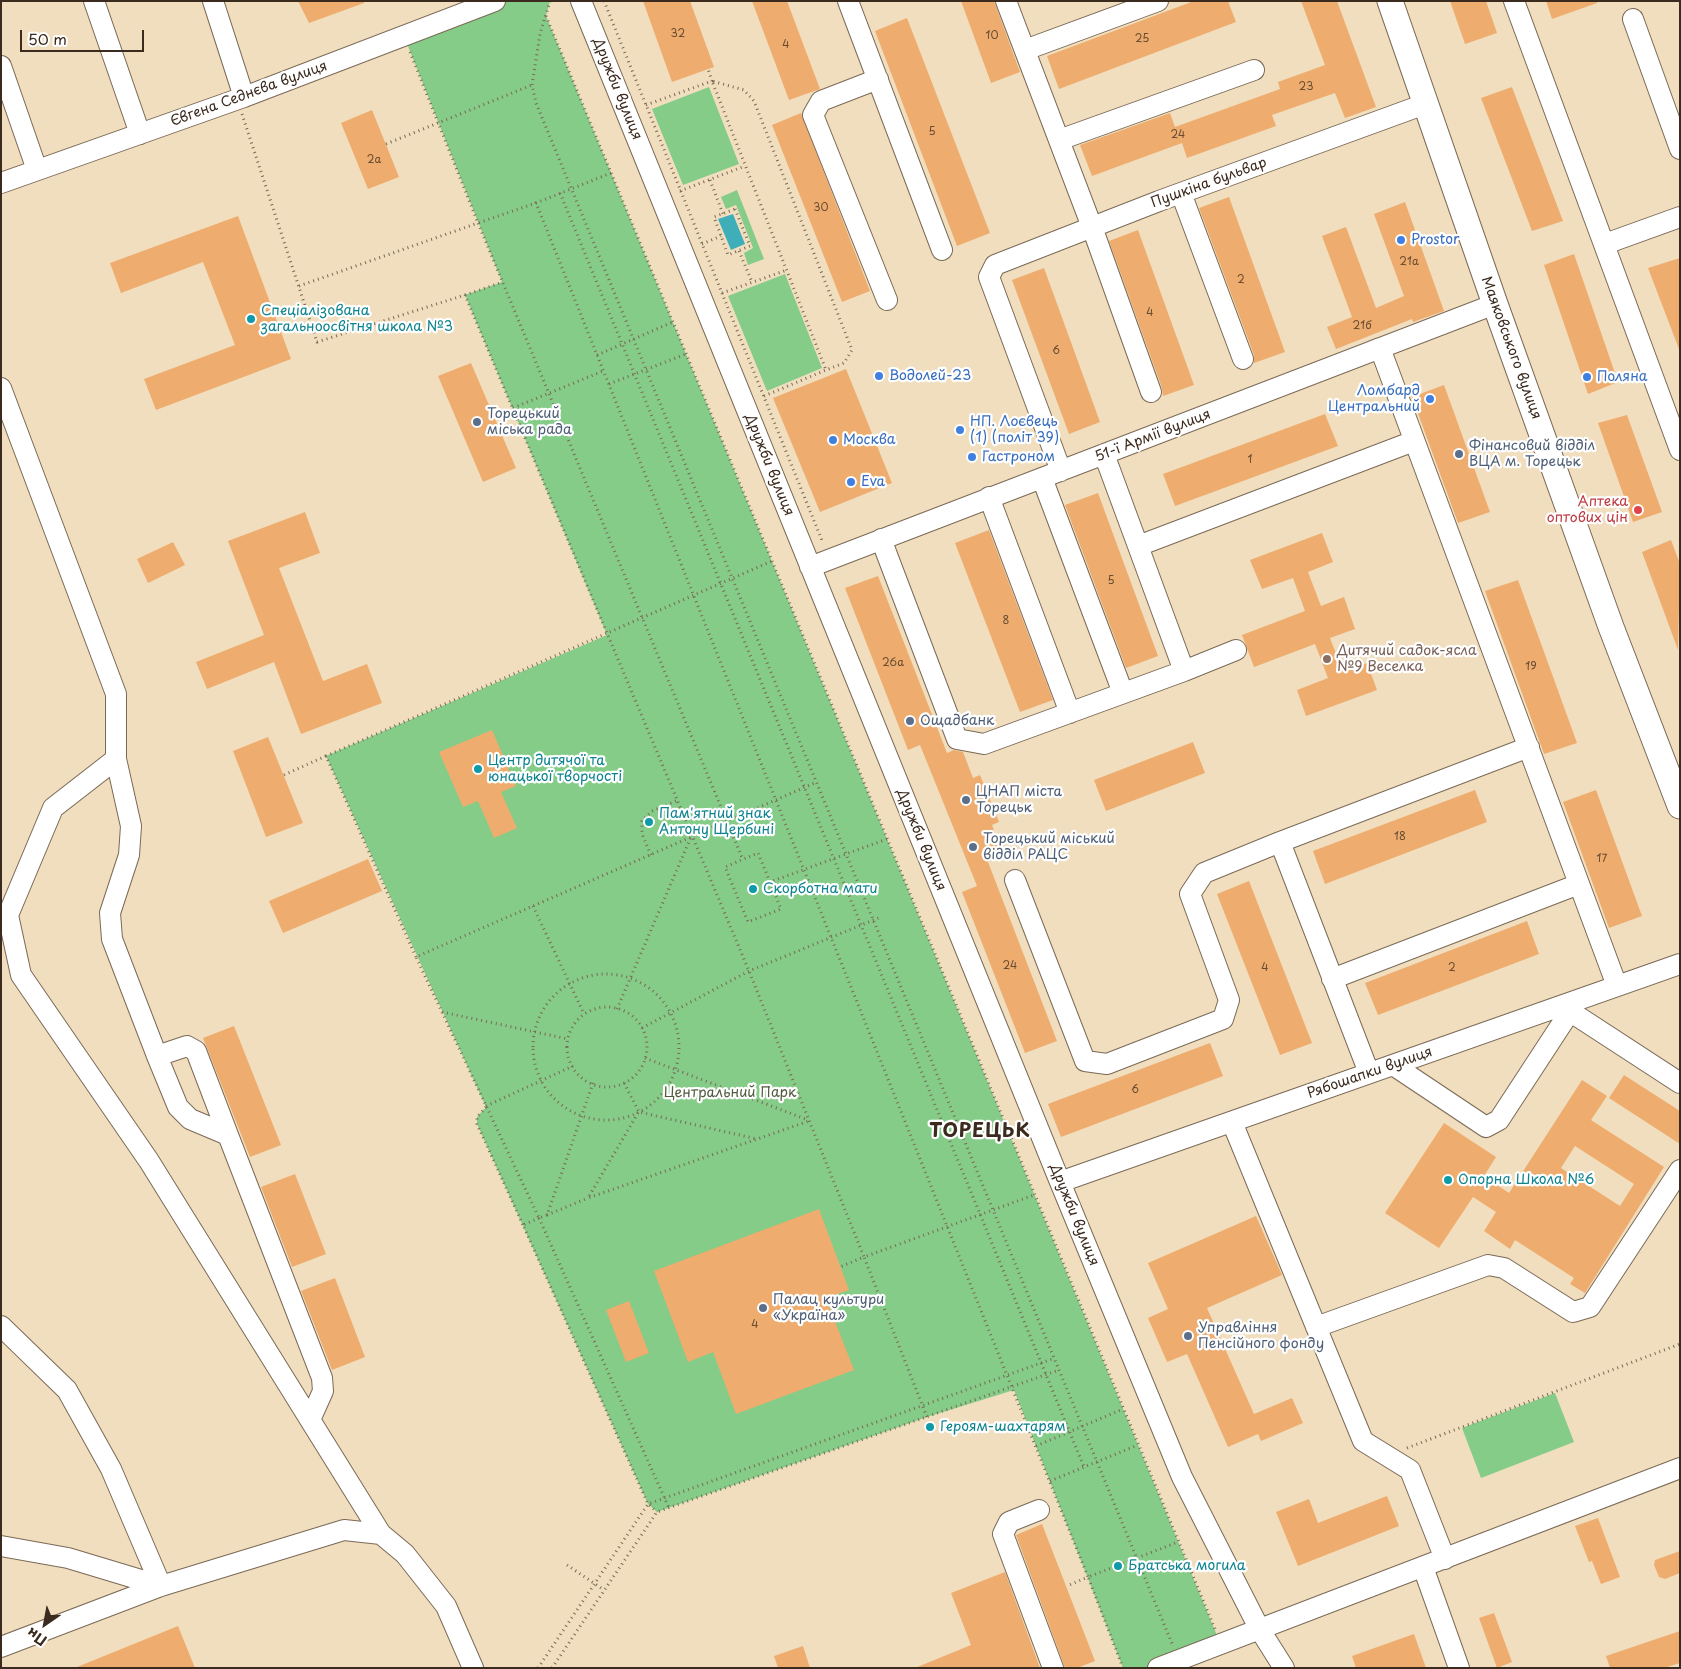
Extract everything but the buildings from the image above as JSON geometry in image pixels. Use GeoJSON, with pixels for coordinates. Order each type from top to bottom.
{"type":"FeatureCollection","features":[{"type":"Feature","properties":{"kind":"main road","name":"Маяковського вулиця"},"geometry":{"type":"LineString","coordinates":[[1390,1],[1495,304],[1611,627],[1680,806]]}},
{"type":"Feature","properties":{"kind":"street"},"geometry":{"type":"LineString","coordinates":[[94,1],[140,134]]}},
{"type":"Feature","properties":{"kind":"street"},"geometry":{"type":"LineString","coordinates":[[213,1],[241,98]]}},
{"type":"Feature","properties":{"kind":"street","name":"Євгена Седнєва вулиця"},"geometry":{"type":"LineString","coordinates":[[1,183],[241,98],[494,1]]}},
{"type":"Feature","properties":{"kind":"street","name":"Дружби вулиця"},"geometry":{"type":"LineString","coordinates":[[581,1],[1060,1182],[1182,1477],[1260,1630],[1284,1668]]}},
{"type":"Feature","properties":{"kind":"street"},"geometry":{"type":"LineString","coordinates":[[848,1],[942,250]]}},
{"type":"Feature","properties":{"kind":"street"},"geometry":{"type":"LineString","coordinates":[[1006,1],[1092,227],[1151,392]]}},
{"type":"Feature","properties":{"kind":"street"},"geometry":{"type":"LineString","coordinates":[[1025,50],[1158,1]]}},
{"type":"Feature","properties":{"kind":"street"},"geometry":{"type":"LineString","coordinates":[[1514,1],[1680,450]]}},
{"type":"Feature","properties":{"kind":"street"},"geometry":{"type":"LineString","coordinates":[[1632,19],[1680,149]]}},
{"type":"Feature","properties":{"kind":"street"},"geometry":{"type":"LineString","coordinates":[[1,66],[37,170]]}},
{"type":"Feature","properties":{"kind":"street"},"geometry":{"type":"LineString","coordinates":[[1059,140],[1254,70]]}},
{"type":"Feature","properties":{"kind":"street"},"geometry":{"type":"LineString","coordinates":[[878,79],[821,101],[813,115],[887,300]]}},
{"type":"Feature","properties":{"kind":"street","name":"Пушкіна бульвар"},"geometry":{"type":"LineString","coordinates":[[1061,470],[989,277],[995,265],[1181,193],[1426,104]]}},
{"type":"Feature","properties":{"kind":"street"},"geometry":{"type":"LineString","coordinates":[[1181,193],[1243,359]]}},
{"type":"Feature","properties":{"kind":"street"},"geometry":{"type":"LineString","coordinates":[[1605,244],[1680,217]]}},
{"type":"Feature","properties":{"kind":"street","name":"51-ї Армії вулиця"},"geometry":{"type":"LineString","coordinates":[[810,568],[989,497],[1495,304]]}},
{"type":"Feature","properties":{"kind":"street"},"geometry":{"type":"LineString","coordinates":[[1375,350],[1414,441],[1617,986]]}},
{"type":"Feature","properties":{"kind":"street"},"geometry":{"type":"LineString","coordinates":[[1,388],[116,694],[116,759],[131,826],[129,855],[110,912],[112,939],[178,1107],[190,1119],[228,1135]]}},
{"type":"Feature","properties":{"kind":"street"},"geometry":{"type":"LineString","coordinates":[[1138,546],[1414,441]]}},
{"type":"Feature","properties":{"kind":"street"},"geometry":{"type":"LineString","coordinates":[[1104,454],[1184,671]]}},
{"type":"Feature","properties":{"kind":"street"},"geometry":{"type":"LineString","coordinates":[[1042,478],[1123,693]]}},
{"type":"Feature","properties":{"kind":"street"},"geometry":{"type":"LineString","coordinates":[[989,497],[1070,713]]}},
{"type":"Feature","properties":{"kind":"street"},"geometry":{"type":"LineString","coordinates":[[881,539],[957,739],[984,744],[1184,671],[1236,650]]}},
{"type":"Feature","properties":{"kind":"street"},"geometry":{"type":"LineString","coordinates":[[1015,880],[1085,1061],[1107,1064],[1223,1019],[1229,1000],[1190,894],[1204,873],[1529,747]]}},
{"type":"Feature","properties":{"kind":"street"},"geometry":{"type":"LineString","coordinates":[[116,759],[53,808],[8,914],[20,975],[149,1161],[381,1534],[406,1554],[446,1606],[473,1668]]}},
{"type":"Feature","properties":{"kind":"street"},"geometry":{"type":"LineString","coordinates":[[1280,842],[1369,1073]]}},
{"type":"Feature","properties":{"kind":"street"},"geometry":{"type":"LineString","coordinates":[[1332,978],[1579,884]]}},
{"type":"Feature","properties":{"kind":"street","name":"Рябошапки вулиця"},"geometry":{"type":"LineString","coordinates":[[1060,1182],[1369,1073],[1565,1008],[1617,986],[1680,964]]}},
{"type":"Feature","properties":{"kind":"street"},"geometry":{"type":"LineString","coordinates":[[1393,1065],[1486,1127],[1499,1120],[1565,1019],[1565,1008]]}},
{"type":"Feature","properties":{"kind":"street"},"geometry":{"type":"LineString","coordinates":[[1565,1008],[1680,1083]]}},
{"type":"Feature","properties":{"kind":"street"},"geometry":{"type":"LineString","coordinates":[[157,1056],[187,1046],[196,1052],[322,1378],[323,1391],[310,1420]]}},
{"type":"Feature","properties":{"kind":"street"},"geometry":{"type":"LineString","coordinates":[[1232,1122],[1363,1441],[1410,1470],[1446,1559]]}},
{"type":"Feature","properties":{"kind":"street"},"geometry":{"type":"LineString","coordinates":[[1316,1327],[1488,1265],[1504,1268],[1572,1312],[1590,1307],[1680,1170]]}},
{"type":"Feature","properties":{"kind":"street"},"geometry":{"type":"LineString","coordinates":[[1,1326],[66,1390],[111,1469],[161,1586]]}},
{"type":"Feature","properties":{"kind":"street"},"geometry":{"type":"LineString","coordinates":[[1158,1668],[1680,1468]]}},
{"type":"Feature","properties":{"kind":"street"},"geometry":{"type":"LineString","coordinates":[[1039,1510],[1009,1522],[1003,1534],[1053,1668]]}},
{"type":"Feature","properties":{"kind":"street"},"geometry":{"type":"LineString","coordinates":[[1,1647],[161,1586],[344,1530],[381,1534]]}},
{"type":"Feature","properties":{"kind":"street"},"geometry":{"type":"LineString","coordinates":[[1,1546],[68,1558],[161,1586]]}},
{"type":"Feature","properties":{"kind":"street"},"geometry":{"type":"LineString","coordinates":[[1423,1567],[1459,1668]]}},
{"type":"Feature","properties":{"kind":"path"},"geometry":{"type":"LineString","coordinates":[[550,1],[540,34],[532,85],[536,103],[1179,1660]]}},
{"type":"Feature","properties":{"kind":"path"},"geometry":{"type":"LineString","coordinates":[[604,1],[830,560]]}},
{"type":"Feature","properties":{"kind":"path"},"geometry":{"type":"LineString","coordinates":[[546,16],[1221,1644]]}},
{"type":"Feature","properties":{"kind":"path"},"geometry":{"type":"LineString","coordinates":[[404,36],[478,223],[743,860]]}},
{"type":"Feature","properties":{"kind":"path"},"geometry":{"type":"LineString","coordinates":[[708,69],[826,370]]}},
{"type":"Feature","properties":{"kind":"path"},"geometry":{"type":"LineString","coordinates":[[646,105],[712,81],[744,90],[754,102],[852,350],[844,363],[764,396]]}},
{"type":"Feature","properties":{"kind":"path"},"geometry":{"type":"LineString","coordinates":[[386,144],[532,85]]}},
{"type":"Feature","properties":{"kind":"path"},"geometry":{"type":"LineString","coordinates":[[241,98],[317,342],[503,282]]}},
{"type":"Feature","properties":{"kind":"path"},"geometry":{"type":"LineString","coordinates":[[680,190],[745,166]]}},
{"type":"Feature","properties":{"kind":"path"},"geometry":{"type":"LineString","coordinates":[[299,286],[536,203],[611,173]]}},
{"type":"Feature","properties":{"kind":"path"},"geometry":{"type":"LineString","coordinates":[[710,180],[723,214]]}},
{"type":"Feature","properties":{"kind":"path"},"geometry":{"type":"LineString","coordinates":[[560,193],[1084,1467]]}},
{"type":"Feature","properties":{"kind":"path"},"geometry":{"type":"LineString","coordinates":[[536,203],[1036,1446],[1123,1668]]}},
{"type":"Feature","properties":{"kind":"path"},"geometry":{"type":"LineString","coordinates":[[735,209],[750,246],[728,255],[721,236],[714,217],[735,209]]}},
{"type":"Feature","properties":{"kind":"path"},"geometry":{"type":"LineString","coordinates":[[702,244],[721,236]]}},
{"type":"Feature","properties":{"kind":"path"},"geometry":{"type":"LineString","coordinates":[[739,251],[752,282]]}},
{"type":"Feature","properties":{"kind":"path"},"geometry":{"type":"LineString","coordinates":[[722,294],[787,270]]}},
{"type":"Feature","properties":{"kind":"path"},"geometry":{"type":"LineString","coordinates":[[465,295],[691,837],[749,971],[926,1417]]}},
{"type":"Feature","properties":{"kind":"path"},"geometry":{"type":"LineString","coordinates":[[597,355],[673,322]]}},
{"type":"Feature","properties":{"kind":"path"},"geometry":{"type":"LineString","coordinates":[[609,386],[686,354]]}},
{"type":"Feature","properties":{"kind":"path"},"geometry":{"type":"LineString","coordinates":[[513,408],[604,371]]}},
{"type":"Feature","properties":{"kind":"path"},"geometry":{"type":"LineString","coordinates":[[284,775],[772,561]]}},
{"type":"Feature","properties":{"kind":"path"},"geometry":{"type":"LineString","coordinates":[[326,756],[416,957],[538,1218],[669,1508]]}},
{"type":"Feature","properties":{"kind":"path"},"geometry":{"type":"LineString","coordinates":[[416,957],[817,782]]}},
{"type":"Feature","properties":{"kind":"path"},"geometry":{"type":"LineString","coordinates":[[651,855],[642,834],[642,822],[652,811],[676,801]]}},
{"type":"Feature","properties":{"kind":"path"},"geometry":{"type":"LineString","coordinates":[[617,1009],[691,837]]}},
{"type":"Feature","properties":{"kind":"path"},"geometry":{"type":"LineString","coordinates":[[770,882],[887,839]]}},
{"type":"Feature","properties":{"kind":"path"},"geometry":{"type":"LineString","coordinates":[[758,853],[770,882],[781,909],[748,922],[725,867],[758,853]]}},
{"type":"Feature","properties":{"kind":"path"},"geometry":{"type":"LineString","coordinates":[[533,906],[584,1014]]}},
{"type":"Feature","properties":{"kind":"path"},"geometry":{"type":"LineString","coordinates":[[642,1028],[749,971],[881,917]]}},
{"type":"Feature","properties":{"kind":"path"},"geometry":{"type":"LineString","coordinates":[[588,1198],[639,1112],[649,1107],[666,1090],[676,1069],[680,1046],[676,1022],[664,1001],[647,985],[624,975],[599,973],[574,980],[554,994],[539,1014],[532,1038],[534,1063],[543,1086],[560,1105],[581,1117],[604,1121],[628,1118],[639,1112],[757,1139]]}},
{"type":"Feature","properties":{"kind":"path"},"geometry":{"type":"LineString","coordinates":[[596,1008],[617,1009],[633,1016],[642,1028],[646,1038],[645,1058],[635,1075],[624,1082],[612,1086],[592,1083],[576,1072],[567,1047],[568,1039],[575,1023],[584,1014],[596,1008]]}},
{"type":"Feature","properties":{"kind":"path"},"geometry":{"type":"LineString","coordinates":[[442,1012],[568,1039]]}},
{"type":"Feature","properties":{"kind":"path"},"geometry":{"type":"LineString","coordinates":[[645,1058],[809,1120]]}},
{"type":"Feature","properties":{"kind":"path"},"geometry":{"type":"LineString","coordinates":[[573,1066],[486,1107],[477,1117],[477,1124],[648,1504],[657,1512]]}},
{"type":"Feature","properties":{"kind":"path"},"geometry":{"type":"LineString","coordinates":[[624,1082],[639,1112]]}},
{"type":"Feature","properties":{"kind":"path"},"geometry":{"type":"LineString","coordinates":[[547,1215],[592,1083]]}},
{"type":"Feature","properties":{"kind":"path"},"geometry":{"type":"LineString","coordinates":[[523,1224],[588,1198],[809,1120]]}},
{"type":"Feature","properties":{"kind":"path"},"geometry":{"type":"LineString","coordinates":[[840,1267],[1034,1195]]}},
{"type":"Feature","properties":{"kind":"path"},"geometry":{"type":"LineString","coordinates":[[1402,1450],[1680,1344]]}},
{"type":"Feature","properties":{"kind":"path"},"geometry":{"type":"LineString","coordinates":[[538,1668],[648,1504],[1055,1358]]}},
{"type":"Feature","properties":{"kind":"path"},"geometry":{"type":"LineString","coordinates":[[552,1668],[657,1512],[1059,1370]]}},
{"type":"Feature","properties":{"kind":"path"},"geometry":{"type":"LineString","coordinates":[[1036,1446],[1123,1409]]}},
{"type":"Feature","properties":{"kind":"path"},"geometry":{"type":"LineString","coordinates":[[1050,1481],[1138,1446]]}},
{"type":"Feature","properties":{"kind":"path"},"geometry":{"type":"LineString","coordinates":[[1066,1586],[1178,1542]]}},
{"type":"Feature","properties":{"kind":"path"},"geometry":{"type":"LineString","coordinates":[[568,1565],[604,1590]]}},
{"type":"Feature","properties":{"kind":"green space","name":"Центральний Парк"},"geometry":{"type":"Polygon","coordinates":[[[495,1],[550,1],[546,16],[1221,1645],[1158,1668],[1123,1668],[1014,1390],[927,1417],[657,1512],[648,1504],[477,1124],[477,1117],[486,1107],[326,756],[607,635],[465,295],[502,282],[404,36],[495,1]]]}},
{"type":"Feature","properties":{"kind":"green space"},"geometry":{"type":"Polygon","coordinates":[[[709,87],[739,164],[683,185],[652,109],[709,87]]]}},
{"type":"Feature","properties":{"kind":"green space"},"geometry":{"type":"Polygon","coordinates":[[[737,190],[764,259],[748,265],[744,253],[753,248],[736,205],[726,209],[721,197],[737,190]]]}},
{"type":"Feature","properties":{"kind":"green space"},"geometry":{"type":"Polygon","coordinates":[[[785,274],[822,368],[767,391],[728,296],[785,274]]]}},
{"type":"Feature","properties":{"kind":"green space"},"geometry":{"type":"Polygon","coordinates":[[[1555,1393],[1574,1442],[1481,1478],[1462,1428],[1555,1393]]]}},
{"type":"Feature","properties":{"kind":"water"},"geometry":{"type":"Polygon","coordinates":[[[733,214],[745,244],[731,250],[718,219],[733,214]]]}},
{"type":"Feature","properties":{"kind":"place","name":"Prostor"},"geometry":{"type":"Point","coordinates":[1401,240]}},
{"type":"Feature","properties":{"kind":"place","name":"Спеціалізована загальноосвітня школа №3"},"geometry":{"type":"Point","coordinates":[251,319]}},
{"type":"Feature","properties":{"kind":"place","name":"Водолей-23"},"geometry":{"type":"Point","coordinates":[879,376]}},
{"type":"Feature","properties":{"kind":"place","name":"Поляна"},"geometry":{"type":"Point","coordinates":[1587,377]}},
{"type":"Feature","properties":{"kind":"place","name":"Ломбард Центральний"},"geometry":{"type":"Point","coordinates":[1430,399]}},
{"type":"Feature","properties":{"kind":"place","name":"Торецький міська рада"},"geometry":{"type":"Point","coordinates":[477,422]}},
{"type":"Feature","properties":{"kind":"place","name":"НП. Лоєвець (1) (політ 39)"},"geometry":{"type":"Point","coordinates":[960,430]}},
{"type":"Feature","properties":{"kind":"place","name":"Москва"},"geometry":{"type":"Point","coordinates":[833,440]}},
{"type":"Feature","properties":{"kind":"place","name":"Фінансовий відділ ВЦА м. Торецьк"},"geometry":{"type":"Point","coordinates":[1459,454]}},
{"type":"Feature","properties":{"kind":"place","name":"Гастроном"},"geometry":{"type":"Point","coordinates":[972,457]}},
{"type":"Feature","properties":{"kind":"place","name":"Eva"},"geometry":{"type":"Point","coordinates":[851,482]}},
{"type":"Feature","properties":{"kind":"place","name":"Аптека оптових цін"},"geometry":{"type":"Point","coordinates":[1638,510]}},
{"type":"Feature","properties":{"kind":"place","name":"Дитячий садок-ясла №9 Веселка"},"geometry":{"type":"Point","coordinates":[1327,659]}},
{"type":"Feature","properties":{"kind":"place","name":"Ощадбанк"},"geometry":{"type":"Point","coordinates":[910,721]}},
{"type":"Feature","properties":{"kind":"place","name":"Центр дитячої та юнацької творчості"},"geometry":{"type":"Point","coordinates":[478,769]}},
{"type":"Feature","properties":{"kind":"place","name":"ЦНАП міста Торецьк"},"geometry":{"type":"Point","coordinates":[966,800]}},
{"type":"Feature","properties":{"kind":"place","name":"Пам'ятний знак Антону Щербині"},"geometry":{"type":"Point","coordinates":[649,822]}},
{"type":"Feature","properties":{"kind":"place","name":"Торецький міський відділ РАЦС"},"geometry":{"type":"Point","coordinates":[973,847]}},
{"type":"Feature","properties":{"kind":"place","name":"Скорботна мати"},"geometry":{"type":"Point","coordinates":[753,889]}},
{"type":"Feature","properties":{"kind":"place","name":"Опорна Школа №6"},"geometry":{"type":"Point","coordinates":[1448,1180]}},
{"type":"Feature","properties":{"kind":"place","name":"Палац культури «Україна»"},"geometry":{"type":"Point","coordinates":[763,1308]}},
{"type":"Feature","properties":{"kind":"place","name":"Управління Пенсійного фонду"},"geometry":{"type":"Point","coordinates":[1188,1336]}},
{"type":"Feature","properties":{"kind":"place","name":"Героям-шахтарям"},"geometry":{"type":"Point","coordinates":[930,1427]}},
{"type":"Feature","properties":{"kind":"place","name":"Братська мoгила"},"geometry":{"type":"Point","coordinates":[1118,1566]}},
{"type":"Feature","properties":{"kind":"district","name":"ТОРЕЦЬК"},"geometry":{"type":"Point","coordinates":[980,1132]}}]}
